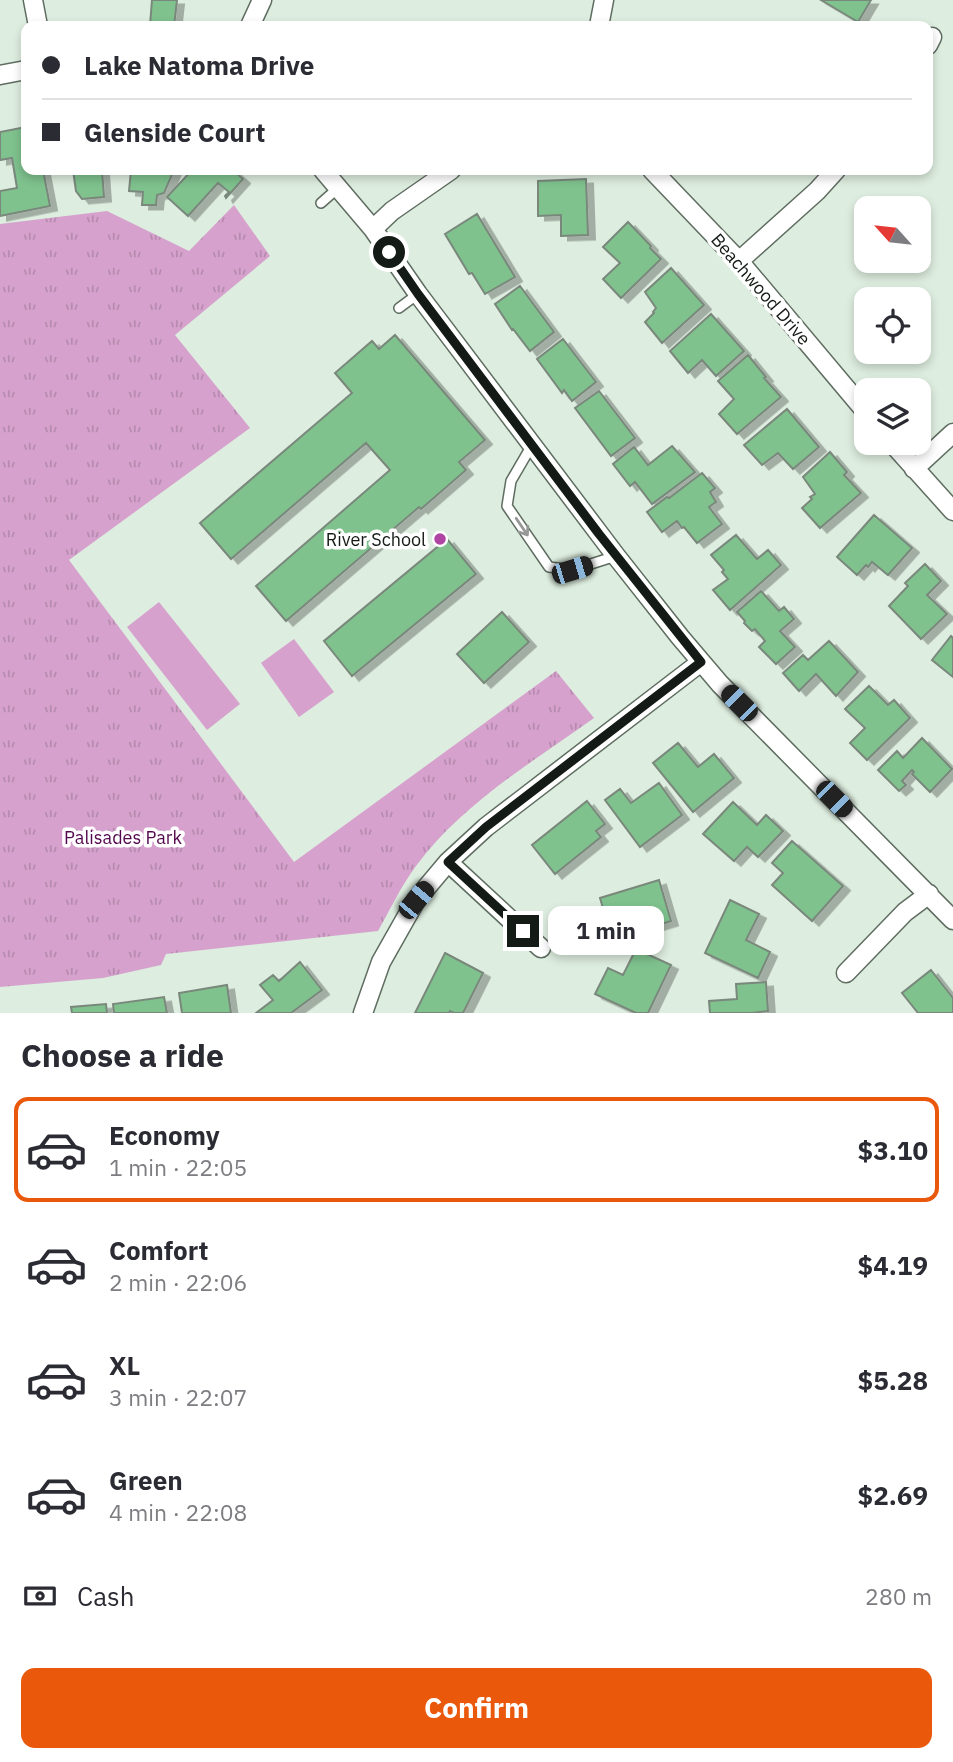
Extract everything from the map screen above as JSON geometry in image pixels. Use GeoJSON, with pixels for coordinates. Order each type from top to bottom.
{"type":"FeatureCollection","features":[{"type":"Feature","properties":{"kind":"street"},"geometry":{"type":"LineString","coordinates":[[33,0],[37,21]]}},
{"type":"Feature","properties":{"kind":"street"},"geometry":{"type":"LineString","coordinates":[[252,21],[262,0]]}},
{"type":"Feature","properties":{"kind":"street"},"geometry":{"type":"LineString","coordinates":[[600,21],[604,0]]}},
{"type":"Feature","properties":{"kind":"street"},"geometry":{"type":"LineString","coordinates":[[0,75],[21,71]]}},
{"type":"Feature","properties":{"kind":"street"},"geometry":{"type":"LineString","coordinates":[[327,175],[373,229],[418,294],[616,556],[701,662],[953,920]]}},
{"type":"Feature","properties":{"kind":"street"},"geometry":{"type":"LineString","coordinates":[[373,229],[391,211],[444,175]]}},
{"type":"Feature","properties":{"kind":"street","name":"Beachwood Drive"},"geometry":{"type":"LineString","coordinates":[[657,175],[739,261],[854,398]]}},
{"type":"Feature","properties":{"kind":"street"},"geometry":{"type":"LineString","coordinates":[[739,261],[831,175]]}},
{"type":"Feature","properties":{"kind":"street"},"geometry":{"type":"LineString","coordinates":[[914,469],[953,433]]}},
{"type":"Feature","properties":{"kind":"street"},"geometry":{"type":"LineString","coordinates":[[902,455],[953,510]]}},
{"type":"Feature","properties":{"kind":"street"},"geometry":{"type":"LineString","coordinates":[[363,1013],[381,962],[416,900],[448,862],[486,827],[701,662]]}},
{"type":"Feature","properties":{"kind":"street"},"geometry":{"type":"LineString","coordinates":[[448,862],[541,948]]}},
{"type":"Feature","properties":{"kind":"street"},"geometry":{"type":"LineString","coordinates":[[846,973],[905,912],[929,894]]}},
{"type":"Feature","properties":{"kind":"lane"},"geometry":{"type":"LineString","coordinates":[[321,203],[338,188]]}},
{"type":"Feature","properties":{"kind":"lane"},"geometry":{"type":"LineString","coordinates":[[399,308],[418,294]]}},
{"type":"Feature","properties":{"kind":"lane"},"geometry":{"type":"LineString","coordinates":[[533,445],[511,481],[507,506],[549,566],[572,570],[616,556]]}},
{"type":"Feature","properties":{"kind":"green space","name":"Palisades Park"},"geometry":{"type":"Polygon","coordinates":[[[234,205],[270,256],[175,335],[250,428],[69,560],[294,862],[556,671],[594,718],[522,768],[454,823],[411,874],[378,931],[166,954],[161,965],[103,978],[0,987],[0,224],[107,211],[189,251],[234,205]]]}},
{"type":"Feature","properties":{"kind":"green space"},"geometry":{"type":"Polygon","coordinates":[[[159,602],[240,704],[207,730],[127,627],[159,602]]]}},
{"type":"Feature","properties":{"kind":"green space"},"geometry":{"type":"Polygon","coordinates":[[[294,639],[334,692],[299,717],[261,663],[294,639]]]}},
{"type":"Feature","properties":{"kind":"building"},"geometry":{"type":"Polygon","coordinates":[[[152,0],[177,0],[175,21],[150,21],[152,0]]]}},
{"type":"Feature","properties":{"kind":"building"},"geometry":{"type":"Polygon","coordinates":[[[821,0],[871,0],[856,21],[821,0]]]}},
{"type":"Feature","properties":{"kind":"building"},"geometry":{"type":"Polygon","coordinates":[[[21,128],[21,175],[44,175],[50,206],[0,216],[0,191],[17,188],[12,158],[0,160],[0,132],[21,128]]]}},
{"type":"Feature","properties":{"kind":"building"},"geometry":{"type":"Polygon","coordinates":[[[74,175],[102,175],[104,197],[82,199],[76,191],[74,175]]]}},
{"type":"Feature","properties":{"kind":"building"},"geometry":{"type":"Polygon","coordinates":[[[131,175],[172,175],[164,193],[157,195],[156,205],[142,205],[143,192],[129,191],[131,175]]]}},
{"type":"Feature","properties":{"kind":"building"},"geometry":{"type":"Polygon","coordinates":[[[187,175],[239,175],[243,179],[226,198],[229,192],[218,183],[188,216],[167,197],[187,175]]]}},
{"type":"Feature","properties":{"kind":"building"},"geometry":{"type":"Polygon","coordinates":[[[586,179],[588,235],[561,236],[561,215],[538,216],[538,181],[586,179]]]}},
{"type":"Feature","properties":{"kind":"building"},"geometry":{"type":"Polygon","coordinates":[[[477,214],[515,277],[485,294],[472,273],[469,274],[445,234],[477,214]]]}},
{"type":"Feature","properties":{"kind":"building"},"geometry":{"type":"Polygon","coordinates":[[[628,222],[661,259],[621,298],[603,279],[620,263],[603,247],[628,222]]]}},
{"type":"Feature","properties":{"kind":"building"},"geometry":{"type":"Polygon","coordinates":[[[671,268],[704,305],[662,343],[645,322],[656,308],[645,292],[671,268]]]}},
{"type":"Feature","properties":{"kind":"building"},"geometry":{"type":"Polygon","coordinates":[[[520,286],[554,332],[530,351],[495,304],[520,286]]]}},
{"type":"Feature","properties":{"kind":"building"},"geometry":{"type":"Polygon","coordinates":[[[711,314],[744,351],[716,376],[702,360],[688,373],[670,351],[711,314]]]}},
{"type":"Feature","properties":{"kind":"building"},"geometry":{"type":"Polygon","coordinates":[[[395,335],[485,440],[459,462],[466,470],[286,621],[256,586],[390,470],[366,443],[231,559],[200,523],[352,393],[335,373],[372,341],[379,349],[395,335]]]}},
{"type":"Feature","properties":{"kind":"building"},"geometry":{"type":"Polygon","coordinates":[[[563,339],[596,382],[572,401],[564,390],[562,393],[537,359],[563,339]]]}},
{"type":"Feature","properties":{"kind":"building"},"geometry":{"type":"Polygon","coordinates":[[[748,355],[781,397],[737,434],[719,414],[734,399],[718,381],[748,355]]]}},
{"type":"Feature","properties":{"kind":"building"},"geometry":{"type":"Polygon","coordinates":[[[599,391],[635,438],[611,456],[575,408],[599,391]]]}},
{"type":"Feature","properties":{"kind":"building"},"geometry":{"type":"Polygon","coordinates":[[[787,409],[819,447],[793,469],[778,453],[762,465],[744,445],[787,409]]]}},
{"type":"Feature","properties":{"kind":"building"},"geometry":{"type":"Polygon","coordinates":[[[672,446],[695,472],[652,504],[635,482],[630,486],[613,464],[634,447],[648,465],[672,446]]]}},
{"type":"Feature","properties":{"kind":"building"},"geometry":{"type":"Polygon","coordinates":[[[830,452],[847,472],[844,475],[861,493],[820,528],[802,508],[815,494],[803,477],[830,452]]]}},
{"type":"Feature","properties":{"kind":"building"},"geometry":{"type":"Polygon","coordinates":[[[702,473],[715,488],[710,492],[716,502],[709,507],[722,524],[697,543],[677,521],[662,532],[647,512],[702,473]]]}},
{"type":"Feature","properties":{"kind":"building"},"geometry":{"type":"Polygon","coordinates":[[[874,515],[912,548],[888,575],[872,562],[857,575],[837,557],[874,515]]]}},
{"type":"Feature","properties":{"kind":"building"},"geometry":{"type":"Polygon","coordinates":[[[736,535],[757,559],[768,550],[781,565],[730,610],[713,590],[728,579],[711,555],[736,535]]]}},
{"type":"Feature","properties":{"kind":"building"},"geometry":{"type":"Polygon","coordinates":[[[447,539],[476,574],[352,676],[324,641],[447,539]]]}},
{"type":"Feature","properties":{"kind":"building"},"geometry":{"type":"Polygon","coordinates":[[[925,564],[941,581],[927,595],[947,614],[921,639],[889,606],[908,586],[905,583],[925,564]]]}},
{"type":"Feature","properties":{"kind":"building"},"geometry":{"type":"Polygon","coordinates":[[[761,591],[779,611],[784,607],[794,619],[780,631],[795,647],[776,664],[759,647],[765,641],[755,629],[752,631],[744,623],[737,612],[761,591]]]}},
{"type":"Feature","properties":{"kind":"building"},"geometry":{"type":"Polygon","coordinates":[[[502,612],[529,642],[484,683],[457,654],[502,612]]]}},
{"type":"Feature","properties":{"kind":"building"},"geometry":{"type":"Polygon","coordinates":[[[951,636],[953,638],[953,677],[932,660],[951,636]]]}},
{"type":"Feature","properties":{"kind":"building"},"geometry":{"type":"Polygon","coordinates":[[[829,641],[858,672],[836,696],[816,674],[799,691],[783,673],[803,655],[808,660],[829,641]]]}},
{"type":"Feature","properties":{"kind":"building"},"geometry":{"type":"Polygon","coordinates":[[[869,686],[888,705],[894,700],[910,718],[867,760],[850,743],[865,728],[845,709],[869,686]]]}},
{"type":"Feature","properties":{"kind":"building"},"geometry":{"type":"Polygon","coordinates":[[[922,738],[952,769],[930,792],[912,774],[912,770],[902,781],[906,785],[899,791],[878,770],[897,751],[903,758],[922,738]]]}},
{"type":"Feature","properties":{"kind":"building"},"geometry":{"type":"Polygon","coordinates":[[[678,743],[698,767],[714,754],[734,778],[693,812],[653,763],[678,743]]]}},
{"type":"Feature","properties":{"kind":"building"},"geometry":{"type":"Polygon","coordinates":[[[659,783],[682,815],[640,847],[605,800],[620,789],[631,803],[659,783]]]}},
{"type":"Feature","properties":{"kind":"building"},"geometry":{"type":"Polygon","coordinates":[[[587,801],[605,824],[596,831],[601,837],[555,874],[532,845],[587,801]]]}},
{"type":"Feature","properties":{"kind":"building"},"geometry":{"type":"Polygon","coordinates":[[[733,802],[757,825],[766,815],[783,831],[758,857],[747,847],[734,861],[703,834],[733,802]]]}},
{"type":"Feature","properties":{"kind":"building"},"geometry":{"type":"Polygon","coordinates":[[[792,841],[843,886],[812,921],[772,885],[783,873],[772,863],[792,841]]]}},
{"type":"Feature","properties":{"kind":"building"},"geometry":{"type":"Polygon","coordinates":[[[659,880],[671,921],[612,939],[600,898],[659,880]]]}},
{"type":"Feature","properties":{"kind":"building"},"geometry":{"type":"Polygon","coordinates":[[[730,900],[759,914],[746,940],[770,952],[758,978],[705,953],[730,900]]]}},
{"type":"Feature","properties":{"kind":"building"},"geometry":{"type":"Polygon","coordinates":[[[636,949],[671,965],[648,1013],[636,1013],[595,994],[608,968],[623,975],[636,949]]]}},
{"type":"Feature","properties":{"kind":"building"},"geometry":{"type":"Polygon","coordinates":[[[445,953],[483,973],[463,1013],[415,1013],[445,953]]]}},
{"type":"Feature","properties":{"kind":"building"},"geometry":{"type":"Polygon","coordinates":[[[300,962],[322,990],[291,1013],[256,1013],[273,1000],[260,985],[273,975],[279,981],[300,962]]]}},
{"type":"Feature","properties":{"kind":"building"},"geometry":{"type":"Polygon","coordinates":[[[931,970],[953,998],[953,1013],[918,1013],[902,993],[931,970]]]}},
{"type":"Feature","properties":{"kind":"building"},"geometry":{"type":"Polygon","coordinates":[[[766,982],[768,1011],[710,1013],[709,1001],[737,999],[736,984],[766,982]]]}},
{"type":"Feature","properties":{"kind":"building"},"geometry":{"type":"Polygon","coordinates":[[[227,985],[231,1013],[182,1013],[179,993],[227,985]]]}},
{"type":"Feature","properties":{"kind":"building"},"geometry":{"type":"Polygon","coordinates":[[[164,997],[167,1013],[114,1013],[113,1004],[164,997]]]}},
{"type":"Feature","properties":{"kind":"building"},"geometry":{"type":"Polygon","coordinates":[[[106,1004],[107,1013],[72,1013],[71,1007],[106,1004]]]}},
{"type":"Feature","properties":{"kind":"place","name":"River School"},"geometry":{"type":"Point","coordinates":[440,539]}},
{"type":"Feature","properties":{"kind":"route"},"geometry":{"type":"LineString","coordinates":[[389,252],[599,534],[701,662],[486,827],[448,862],[523,931]]}}]}
